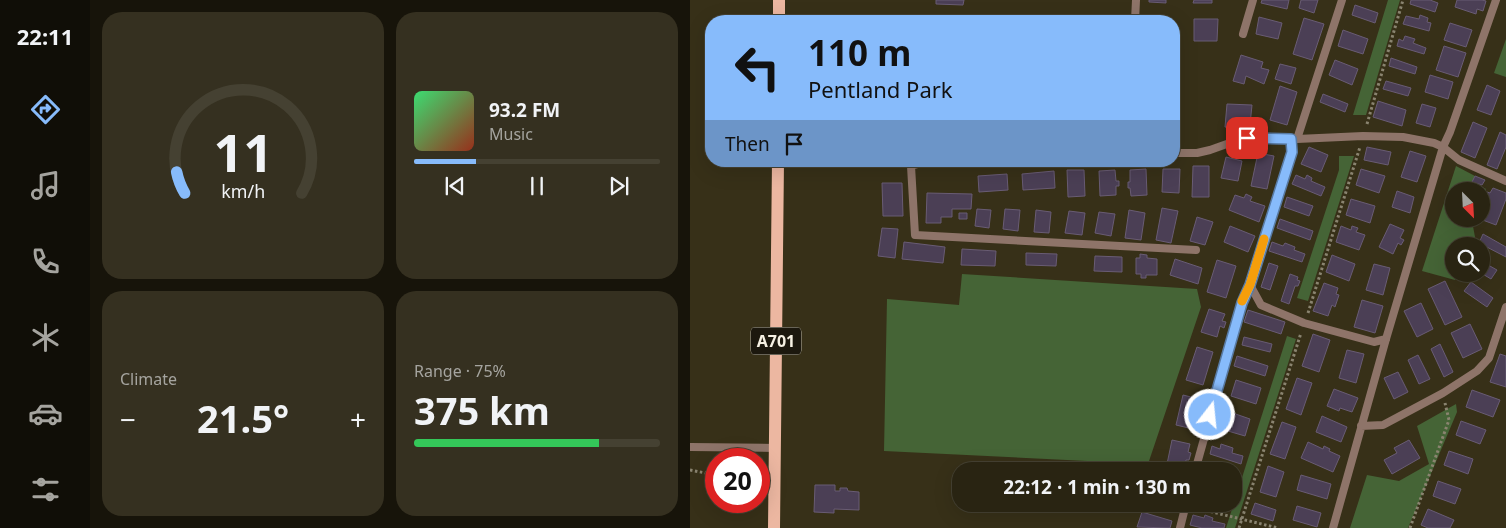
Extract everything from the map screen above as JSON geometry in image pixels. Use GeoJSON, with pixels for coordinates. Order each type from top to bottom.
{"type":"FeatureCollection","features":[{"type":"Feature","properties":{"kind":"main road"},"geometry":{"type":"LineString","coordinates":[[779,0],[779,15]]}},
{"type":"Feature","properties":{"kind":"main road","name":"A701"},"geometry":{"type":"LineString","coordinates":[[774,528],[778,167]]}},
{"type":"Feature","properties":{"kind":"lane"},"geometry":{"type":"LineString","coordinates":[[1135,15],[1136,0]]}},
{"type":"Feature","properties":{"kind":"lane"},"geometry":{"type":"LineString","coordinates":[[1243,34],[1253,0]]}},
{"type":"Feature","properties":{"kind":"lane"},"geometry":{"type":"LineString","coordinates":[[1198,462],[1242,303],[1250,285],[1292,152],[1294,139],[1342,0]]}},
{"type":"Feature","properties":{"kind":"lane"},"geometry":{"type":"LineString","coordinates":[[1333,528],[1386,339],[1443,147],[1496,0]]}},
{"type":"Feature","properties":{"kind":"lane"},"geometry":{"type":"LineString","coordinates":[[1180,153],[1197,153],[1247,138],[1403,137],[1434,143],[1443,147],[1459,160],[1506,181]]}},
{"type":"Feature","properties":{"kind":"lane"},"geometry":{"type":"LineString","coordinates":[[911,167],[914,235],[1196,250]]}},
{"type":"Feature","properties":{"kind":"lane"},"geometry":{"type":"LineString","coordinates":[[1250,285],[1261,304],[1304,323],[1374,342],[1386,339]]}},
{"type":"Feature","properties":{"kind":"lane"},"geometry":{"type":"LineString","coordinates":[[1361,426],[1383,425],[1443,393],[1477,371],[1489,358],[1506,307]]}},
{"type":"Feature","properties":{"kind":"lane"},"geometry":{"type":"LineString","coordinates":[[690,447],[775,448]]}},
{"type":"Feature","properties":{"kind":"lane"},"geometry":{"type":"LineString","coordinates":[[1180,528],[1184,512]]}},
{"type":"Feature","properties":{"kind":"path"},"geometry":{"type":"LineString","coordinates":[[1239,528],[1363,136],[1403,0]]}},
{"type":"Feature","properties":{"kind":"path"},"geometry":{"type":"LineString","coordinates":[[1410,528],[1449,420],[1443,393]]}},
{"type":"Feature","properties":{"kind":"path"},"geometry":{"type":"LineString","coordinates":[[690,470],[705,473]]}},
{"type":"Feature","properties":{"kind":"path"},"geometry":{"type":"LineString","coordinates":[[1214,512],[1278,528]]}},
{"type":"Feature","properties":{"kind":"green space"},"geometry":{"type":"Polygon","coordinates":[[[1388,0],[1400,0],[1366,115],[1353,115],[1388,0]]]}},
{"type":"Feature","properties":{"kind":"green space"},"geometry":{"type":"Polygon","coordinates":[[[1506,39],[1506,77],[1494,73],[1506,39]]]}},
{"type":"Feature","properties":{"kind":"green space"},"geometry":{"type":"Polygon","coordinates":[[[1339,156],[1354,156],[1308,301],[1297,298],[1339,170],[1339,156]]]}},
{"type":"Feature","properties":{"kind":"green space"},"geometry":{"type":"Polygon","coordinates":[[[1456,166],[1475,176],[1473,182],[1451,182],[1456,166]]]}},
{"type":"Feature","properties":{"kind":"green space"},"geometry":{"type":"Polygon","coordinates":[[[1445,200],[1445,228],[1473,228],[1475,237],[1445,237],[1445,277],[1422,271],[1445,200]]]}},
{"type":"Feature","properties":{"kind":"green space"},"geometry":{"type":"Polygon","coordinates":[[[962,274],[1197,289],[1201,307],[1149,462],[1107,462],[884,451],[887,299],[959,305],[962,274]]]}},
{"type":"Feature","properties":{"kind":"green space"},"geometry":{"type":"Polygon","coordinates":[[[1287,336],[1296,339],[1242,506],[1242,478],[1287,336]]]}},
{"type":"Feature","properties":{"kind":"green space"},"geometry":{"type":"Polygon","coordinates":[[[1456,404],[1457,412],[1408,528],[1350,528],[1367,475],[1399,481],[1429,464],[1417,426],[1456,404]]]}},
{"type":"Feature","properties":{"kind":"green space"},"geometry":{"type":"Polygon","coordinates":[[[1231,512],[1240,512],[1235,528],[1226,528],[1231,512]]]}},
{"type":"Feature","properties":{"kind":"building"},"geometry":{"type":"Polygon","coordinates":[[[936,0],[964,0],[963,5],[936,4],[936,0]]]}},
{"type":"Feature","properties":{"kind":"building"},"geometry":{"type":"Polygon","coordinates":[[[1149,0],[1166,0],[1166,3],[1149,2],[1149,0]]]}},
{"type":"Feature","properties":{"kind":"building"},"geometry":{"type":"Polygon","coordinates":[[[1194,0],[1212,0],[1212,3],[1193,3],[1194,0]]]}},
{"type":"Feature","properties":{"kind":"building"},"geometry":{"type":"Polygon","coordinates":[[[1262,0],[1289,0],[1287,9],[1261,3],[1262,0]]]}},
{"type":"Feature","properties":{"kind":"building"},"geometry":{"type":"Polygon","coordinates":[[[1301,0],[1318,0],[1314,13],[1299,8],[1301,0]]]}},
{"type":"Feature","properties":{"kind":"building"},"geometry":{"type":"Polygon","coordinates":[[[1411,0],[1430,0],[1438,3],[1435,12],[1410,4],[1411,0]]]}},
{"type":"Feature","properties":{"kind":"building"},"geometry":{"type":"Polygon","coordinates":[[[1457,0],[1486,1],[1483,11],[1477,9],[1476,14],[1455,7],[1457,0]]]}},
{"type":"Feature","properties":{"kind":"building"},"geometry":{"type":"Polygon","coordinates":[[[1355,5],[1378,13],[1375,23],[1352,15],[1355,5]]]}},
{"type":"Feature","properties":{"kind":"building"},"geometry":{"type":"Polygon","coordinates":[[[1420,15],[1428,18],[1427,22],[1431,23],[1429,31],[1403,24],[1406,16],[1419,19],[1420,15]]]}},
{"type":"Feature","properties":{"kind":"building"},"geometry":{"type":"Polygon","coordinates":[[[1259,17],[1282,23],[1278,39],[1256,34],[1259,17]]]}},
{"type":"Feature","properties":{"kind":"building"},"geometry":{"type":"Polygon","coordinates":[[[1304,18],[1324,24],[1312,60],[1293,54],[1304,18]]]}},
{"type":"Feature","properties":{"kind":"building"},"geometry":{"type":"Polygon","coordinates":[[[1194,19],[1218,19],[1217,41],[1194,41],[1194,19]]]}},
{"type":"Feature","properties":{"kind":"building"},"geometry":{"type":"Polygon","coordinates":[[[1450,23],[1472,30],[1466,47],[1444,40],[1450,23]]]}},
{"type":"Feature","properties":{"kind":"building"},"geometry":{"type":"Polygon","coordinates":[[[1343,30],[1368,39],[1363,54],[1338,46],[1343,30]]]}},
{"type":"Feature","properties":{"kind":"building"},"geometry":{"type":"Polygon","coordinates":[[[1405,36],[1415,39],[1413,43],[1426,48],[1424,54],[1397,46],[1399,39],[1403,41],[1405,36]]]}},
{"type":"Feature","properties":{"kind":"building"},"geometry":{"type":"Polygon","coordinates":[[[1444,46],[1466,53],[1458,77],[1436,70],[1444,46]]]}},
{"type":"Feature","properties":{"kind":"building"},"geometry":{"type":"Polygon","coordinates":[[[1241,55],[1263,62],[1261,68],[1269,70],[1264,84],[1246,76],[1244,84],[1233,81],[1241,55]]]}},
{"type":"Feature","properties":{"kind":"building"},"geometry":{"type":"Polygon","coordinates":[[[1391,58],[1417,67],[1415,74],[1389,66],[1391,58]]]}},
{"type":"Feature","properties":{"kind":"building"},"geometry":{"type":"Polygon","coordinates":[[[1335,60],[1358,69],[1352,85],[1329,75],[1335,60]]]}},
{"type":"Feature","properties":{"kind":"building"},"geometry":{"type":"Polygon","coordinates":[[[1280,64],[1296,68],[1291,84],[1275,79],[1280,64]]]}},
{"type":"Feature","properties":{"kind":"building"},"geometry":{"type":"Polygon","coordinates":[[[1430,75],[1453,82],[1448,99],[1425,92],[1430,75]]]}},
{"type":"Feature","properties":{"kind":"building"},"geometry":{"type":"Polygon","coordinates":[[[1386,81],[1411,88],[1408,96],[1383,89],[1386,81]]]}},
{"type":"Feature","properties":{"kind":"building"},"geometry":{"type":"Polygon","coordinates":[[[1487,85],[1500,91],[1491,115],[1477,110],[1487,85]]]}},
{"type":"Feature","properties":{"kind":"building"},"geometry":{"type":"Polygon","coordinates":[[[1280,86],[1297,92],[1287,125],[1270,120],[1280,86]]]}},
{"type":"Feature","properties":{"kind":"building"},"geometry":{"type":"Polygon","coordinates":[[[1323,94],[1348,104],[1345,112],[1320,102],[1323,94]]]}},
{"type":"Feature","properties":{"kind":"building"},"geometry":{"type":"Polygon","coordinates":[[[1378,101],[1406,110],[1402,126],[1373,117],[1378,101]]]}},
{"type":"Feature","properties":{"kind":"building"},"geometry":{"type":"Polygon","coordinates":[[[1227,104],[1252,105],[1250,125],[1234,124],[1233,128],[1225,127],[1227,104]]]}},
{"type":"Feature","properties":{"kind":"building"},"geometry":{"type":"Polygon","coordinates":[[[1422,104],[1436,108],[1430,127],[1416,123],[1422,104]]]}},
{"type":"Feature","properties":{"kind":"building"},"geometry":{"type":"Polygon","coordinates":[[[1473,122],[1487,128],[1475,158],[1461,152],[1473,122]]]}},
{"type":"Feature","properties":{"kind":"building"},"geometry":{"type":"Polygon","coordinates":[[[1500,132],[1506,135],[1506,147],[1497,169],[1487,165],[1500,132]]]}},
{"type":"Feature","properties":{"kind":"building"},"geometry":{"type":"Polygon","coordinates":[[[1309,147],[1328,155],[1321,172],[1301,164],[1309,147]]]}},
{"type":"Feature","properties":{"kind":"building"},"geometry":{"type":"Polygon","coordinates":[[[1367,147],[1391,152],[1388,165],[1364,160],[1367,147]]]}},
{"type":"Feature","properties":{"kind":"building"},"geometry":{"type":"Polygon","coordinates":[[[1410,151],[1426,156],[1417,182],[1401,177],[1410,151]]]}},
{"type":"Feature","properties":{"kind":"building"},"geometry":{"type":"Polygon","coordinates":[[[1258,153],[1274,156],[1267,189],[1251,186],[1258,153]]]}},
{"type":"Feature","properties":{"kind":"building"},"geometry":{"type":"Polygon","coordinates":[[[1226,157],[1242,161],[1238,181],[1221,178],[1226,157]]]}},
{"type":"Feature","properties":{"kind":"building"},"geometry":{"type":"Polygon","coordinates":[[[1193,166],[1209,166],[1209,197],[1192,197],[1193,166]]]}},
{"type":"Feature","properties":{"kind":"building"},"geometry":{"type":"Polygon","coordinates":[[[1146,169],[1147,195],[1131,196],[1130,188],[1128,188],[1130,170],[1146,169]]]}},
{"type":"Feature","properties":{"kind":"building"},"geometry":{"type":"Polygon","coordinates":[[[1163,169],[1180,169],[1179,193],[1162,192],[1163,169]]]}},
{"type":"Feature","properties":{"kind":"building"},"geometry":{"type":"Polygon","coordinates":[[[1361,169],[1385,176],[1379,193],[1356,185],[1361,169]]]}},
{"type":"Feature","properties":{"kind":"building"},"geometry":{"type":"Polygon","coordinates":[[[1067,170],[1084,170],[1085,196],[1068,197],[1067,170]]]}},
{"type":"Feature","properties":{"kind":"building"},"geometry":{"type":"Polygon","coordinates":[[[1115,170],[1116,181],[1119,181],[1119,186],[1116,186],[1116,195],[1100,196],[1099,171],[1115,170]]]}},
{"type":"Feature","properties":{"kind":"building"},"geometry":{"type":"Polygon","coordinates":[[[1054,171],[1055,188],[1023,190],[1022,174],[1054,171]]]}},
{"type":"Feature","properties":{"kind":"building"},"geometry":{"type":"Polygon","coordinates":[[[1007,174],[1008,190],[979,192],[978,176],[1007,174]]]}},
{"type":"Feature","properties":{"kind":"building"},"geometry":{"type":"Polygon","coordinates":[[[1296,175],[1305,179],[1307,175],[1312,178],[1311,181],[1325,187],[1321,196],[1292,184],[1296,175]]]}},
{"type":"Feature","properties":{"kind":"building"},"geometry":{"type":"Polygon","coordinates":[[[1475,176],[1485,180],[1484,182],[1472,182],[1475,176]]]}},
{"type":"Feature","properties":{"kind":"building"},"geometry":{"type":"Polygon","coordinates":[[[882,183],[902,183],[903,216],[883,216],[882,183]]]}},
{"type":"Feature","properties":{"kind":"building"},"geometry":{"type":"Polygon","coordinates":[[[1493,188],[1506,193],[1506,199],[1496,225],[1490,223],[1490,193],[1493,188]]]}},
{"type":"Feature","properties":{"kind":"building"},"geometry":{"type":"Polygon","coordinates":[[[1397,191],[1414,197],[1410,213],[1392,207],[1397,191]]]}},
{"type":"Feature","properties":{"kind":"building"},"geometry":{"type":"Polygon","coordinates":[[[927,193],[972,194],[971,209],[952,209],[952,217],[941,217],[941,223],[926,223],[927,193]]]}},
{"type":"Feature","properties":{"kind":"building"},"geometry":{"type":"Polygon","coordinates":[[[1246,194],[1252,197],[1250,201],[1265,206],[1259,222],[1229,210],[1235,195],[1244,198],[1246,194]]]}},
{"type":"Feature","properties":{"kind":"building"},"geometry":{"type":"Polygon","coordinates":[[[1287,197],[1313,206],[1309,216],[1284,207],[1287,197]]]}},
{"type":"Feature","properties":{"kind":"building"},"geometry":{"type":"Polygon","coordinates":[[[1351,199],[1375,206],[1370,223],[1346,215],[1351,199]]]}},
{"type":"Feature","properties":{"kind":"building"},"geometry":{"type":"Polygon","coordinates":[[[1162,208],[1178,211],[1171,243],[1156,240],[1162,208]]]}},
{"type":"Feature","properties":{"kind":"building"},"geometry":{"type":"Polygon","coordinates":[[[977,209],[991,210],[989,228],[975,226],[977,209]]]}},
{"type":"Feature","properties":{"kind":"building"},"geometry":{"type":"Polygon","coordinates":[[[1005,209],[1020,210],[1018,231],[1003,229],[1005,209]]]}},
{"type":"Feature","properties":{"kind":"building"},"geometry":{"type":"Polygon","coordinates":[[[1036,210],[1051,212],[1049,233],[1034,232],[1036,210]]]}},
{"type":"Feature","properties":{"kind":"building"},"geometry":{"type":"Polygon","coordinates":[[[1129,210],[1145,213],[1141,240],[1125,238],[1129,210]]]}},
{"type":"Feature","properties":{"kind":"building"},"geometry":{"type":"Polygon","coordinates":[[[1069,211],[1085,213],[1082,235],[1065,233],[1069,211]]]}},
{"type":"Feature","properties":{"kind":"building"},"geometry":{"type":"Polygon","coordinates":[[[1099,212],[1115,214],[1111,236],[1095,233],[1099,212]]]}},
{"type":"Feature","properties":{"kind":"building"},"geometry":{"type":"Polygon","coordinates":[[[959,213],[967,213],[967,219],[959,219],[959,213]]]}},
{"type":"Feature","properties":{"kind":"building"},"geometry":{"type":"Polygon","coordinates":[[[1197,217],[1213,222],[1205,245],[1190,241],[1197,217]]]}},
{"type":"Feature","properties":{"kind":"building"},"geometry":{"type":"Polygon","coordinates":[[[1280,219],[1313,231],[1310,240],[1277,228],[1280,219]]]}},
{"type":"Feature","properties":{"kind":"building"},"geometry":{"type":"Polygon","coordinates":[[[1390,224],[1404,230],[1400,238],[1404,240],[1401,245],[1398,243],[1393,254],[1379,247],[1390,224]]]}},
{"type":"Feature","properties":{"kind":"building"},"geometry":{"type":"Polygon","coordinates":[[[1230,226],[1255,236],[1248,252],[1224,242],[1230,226]]]}},
{"type":"Feature","properties":{"kind":"building"},"geometry":{"type":"Polygon","coordinates":[[[1341,226],[1351,230],[1352,226],[1358,228],[1356,232],[1365,235],[1359,250],[1336,242],[1341,226]]]}},
{"type":"Feature","properties":{"kind":"building"},"geometry":{"type":"Polygon","coordinates":[[[882,228],[898,229],[895,258],[878,256],[882,228]]]}},
{"type":"Feature","properties":{"kind":"building"},"geometry":{"type":"Polygon","coordinates":[[[1490,238],[1506,247],[1506,257],[1490,249],[1490,238]]]}},
{"type":"Feature","properties":{"kind":"building"},"geometry":{"type":"Polygon","coordinates":[[[904,242],[945,247],[943,263],[902,259],[904,242]]]}},
{"type":"Feature","properties":{"kind":"building"},"geometry":{"type":"Polygon","coordinates":[[[1272,242],[1283,246],[1285,243],[1295,247],[1294,250],[1305,254],[1302,262],[1269,251],[1272,242]]]}},
{"type":"Feature","properties":{"kind":"building"},"geometry":{"type":"Polygon","coordinates":[[[962,249],[996,251],[995,266],[961,265],[962,249]]]}},
{"type":"Feature","properties":{"kind":"building"},"geometry":{"type":"Polygon","coordinates":[[[1026,253],[1057,254],[1056,266],[1026,265],[1026,253]]]}},
{"type":"Feature","properties":{"kind":"building"},"geometry":{"type":"Polygon","coordinates":[[[1140,254],[1147,255],[1147,258],[1157,259],[1157,275],[1146,275],[1146,278],[1141,278],[1141,274],[1136,274],[1136,258],[1140,258],[1140,254]]]}},
{"type":"Feature","properties":{"kind":"building"},"geometry":{"type":"Polygon","coordinates":[[[1332,255],[1355,264],[1349,281],[1326,272],[1332,255]]]}},
{"type":"Feature","properties":{"kind":"building"},"geometry":{"type":"Polygon","coordinates":[[[1095,256],[1122,257],[1122,272],[1094,271],[1095,256]]]}},
{"type":"Feature","properties":{"kind":"building"},"geometry":{"type":"Polygon","coordinates":[[[1175,259],[1202,268],[1198,284],[1170,275],[1175,259]]]}},
{"type":"Feature","properties":{"kind":"building"},"geometry":{"type":"Polygon","coordinates":[[[1217,260],[1236,266],[1226,298],[1207,292],[1217,260]]]}},
{"type":"Feature","properties":{"kind":"building"},"geometry":{"type":"Polygon","coordinates":[[[1269,263],[1278,266],[1270,290],[1261,287],[1269,263]]]}},
{"type":"Feature","properties":{"kind":"building"},"geometry":{"type":"Polygon","coordinates":[[[1374,264],[1390,268],[1383,295],[1366,290],[1374,264]]]}},
{"type":"Feature","properties":{"kind":"building"},"geometry":{"type":"Polygon","coordinates":[[[1490,266],[1497,270],[1490,278],[1490,266]]]}},
{"type":"Feature","properties":{"kind":"building"},"geometry":{"type":"Polygon","coordinates":[[[1290,274],[1298,277],[1297,280],[1300,281],[1298,286],[1295,286],[1289,304],[1281,301],[1290,274]]]}},
{"type":"Feature","properties":{"kind":"building"},"geometry":{"type":"Polygon","coordinates":[[[1445,281],[1462,317],[1445,325],[1428,289],[1445,281]]]}},
{"type":"Feature","properties":{"kind":"building"},"geometry":{"type":"Polygon","coordinates":[[[1471,282],[1493,298],[1487,307],[1464,291],[1471,282]]]}},
{"type":"Feature","properties":{"kind":"building"},"geometry":{"type":"Polygon","coordinates":[[[1324,283],[1338,288],[1336,294],[1339,295],[1335,307],[1332,305],[1328,316],[1313,311],[1324,283]]]}},
{"type":"Feature","properties":{"kind":"building"},"geometry":{"type":"Polygon","coordinates":[[[1362,300],[1383,306],[1375,333],[1354,327],[1362,300]]]}},
{"type":"Feature","properties":{"kind":"building"},"geometry":{"type":"Polygon","coordinates":[[[1421,303],[1433,329],[1417,337],[1404,311],[1421,303]]]}},
{"type":"Feature","properties":{"kind":"building"},"geometry":{"type":"Polygon","coordinates":[[[1209,309],[1225,314],[1222,321],[1226,322],[1224,328],[1220,326],[1217,337],[1201,332],[1209,309]]]}},
{"type":"Feature","properties":{"kind":"building"},"geometry":{"type":"Polygon","coordinates":[[[1248,310],[1285,322],[1281,334],[1244,322],[1248,310]]]}},
{"type":"Feature","properties":{"kind":"building"},"geometry":{"type":"Polygon","coordinates":[[[1470,324],[1482,349],[1463,358],[1451,333],[1470,324]]]}},
{"type":"Feature","properties":{"kind":"building"},"geometry":{"type":"Polygon","coordinates":[[[1313,334],[1330,340],[1319,372],[1302,366],[1313,334]]]}},
{"type":"Feature","properties":{"kind":"building"},"geometry":{"type":"Polygon","coordinates":[[[1244,337],[1272,344],[1270,352],[1242,345],[1244,337]]]}},
{"type":"Feature","properties":{"kind":"building"},"geometry":{"type":"Polygon","coordinates":[[[1440,344],[1453,372],[1444,377],[1431,349],[1440,344]]]}},
{"type":"Feature","properties":{"kind":"building"},"geometry":{"type":"Polygon","coordinates":[[[1197,347],[1213,352],[1203,385],[1186,380],[1197,347]]]}},
{"type":"Feature","properties":{"kind":"building"},"geometry":{"type":"Polygon","coordinates":[[[1347,350],[1364,354],[1356,383],[1339,378],[1347,350]]]}},
{"type":"Feature","properties":{"kind":"building"},"geometry":{"type":"Polygon","coordinates":[[[1500,354],[1506,356],[1506,387],[1490,382],[1500,354]]]}},
{"type":"Feature","properties":{"kind":"building"},"geometry":{"type":"Polygon","coordinates":[[[1418,355],[1430,379],[1419,384],[1408,360],[1418,355]]]}},
{"type":"Feature","properties":{"kind":"building"},"geometry":{"type":"Polygon","coordinates":[[[1237,356],[1268,366],[1265,376],[1234,366],[1237,356]]]}},
{"type":"Feature","properties":{"kind":"building"},"geometry":{"type":"Polygon","coordinates":[[[1398,372],[1408,392],[1394,399],[1384,378],[1398,372]]]}},
{"type":"Feature","properties":{"kind":"building"},"geometry":{"type":"Polygon","coordinates":[[[1297,378],[1312,383],[1301,415],[1286,409],[1297,378]]]}},
{"type":"Feature","properties":{"kind":"building"},"geometry":{"type":"Polygon","coordinates":[[[1236,380],[1261,388],[1256,404],[1231,396],[1236,380]]]}},
{"type":"Feature","properties":{"kind":"building"},"geometry":{"type":"Polygon","coordinates":[[[1334,389],[1358,398],[1352,412],[1340,408],[1339,411],[1327,406],[1334,389]]]}},
{"type":"Feature","properties":{"kind":"building"},"geometry":{"type":"Polygon","coordinates":[[[1472,390],[1500,400],[1493,417],[1466,407],[1472,390]]]}},
{"type":"Feature","properties":{"kind":"building"},"geometry":{"type":"Polygon","coordinates":[[[1183,395],[1195,398],[1190,420],[1195,421],[1193,429],[1176,425],[1183,395]]]}},
{"type":"Feature","properties":{"kind":"building"},"geometry":{"type":"Polygon","coordinates":[[[1227,411],[1250,419],[1245,436],[1221,429],[1227,411]]]}},
{"type":"Feature","properties":{"kind":"building"},"geometry":{"type":"Polygon","coordinates":[[[1322,416],[1347,427],[1341,442],[1316,432],[1322,416]]]}},
{"type":"Feature","properties":{"kind":"building"},"geometry":{"type":"Polygon","coordinates":[[[1461,421],[1486,430],[1480,444],[1456,435],[1461,421]]]}},
{"type":"Feature","properties":{"kind":"building"},"geometry":{"type":"Polygon","coordinates":[[[1282,422],[1296,427],[1285,459],[1270,454],[1282,422]]]}},
{"type":"Feature","properties":{"kind":"building"},"geometry":{"type":"Polygon","coordinates":[[[1172,440],[1190,444],[1188,452],[1191,453],[1189,460],[1186,462],[1167,462],[1172,440]]]}},
{"type":"Feature","properties":{"kind":"building"},"geometry":{"type":"Polygon","coordinates":[[[1409,440],[1420,458],[1392,474],[1384,460],[1397,453],[1394,448],[1409,440]]]}},
{"type":"Feature","properties":{"kind":"building"},"geometry":{"type":"Polygon","coordinates":[[[1308,442],[1323,449],[1324,446],[1330,449],[1329,451],[1340,456],[1333,472],[1301,458],[1308,442]]]}},
{"type":"Feature","properties":{"kind":"building"},"geometry":{"type":"Polygon","coordinates":[[[1221,444],[1233,448],[1232,453],[1243,456],[1242,462],[1235,462],[1210,454],[1212,446],[1220,449],[1221,444]]]}},
{"type":"Feature","properties":{"kind":"building"},"geometry":{"type":"Polygon","coordinates":[[[1449,451],[1473,459],[1468,474],[1444,465],[1449,451]]]}},
{"type":"Feature","properties":{"kind":"building"},"geometry":{"type":"Polygon","coordinates":[[[1268,466],[1284,472],[1276,497],[1260,492],[1268,466]]]}},
{"type":"Feature","properties":{"kind":"building"},"geometry":{"type":"Polygon","coordinates":[[[1301,475],[1331,484],[1327,499],[1297,490],[1301,475]]]}},
{"type":"Feature","properties":{"kind":"building"},"geometry":{"type":"Polygon","coordinates":[[[1438,481],[1461,489],[1455,504],[1433,496],[1438,481]]]}},
{"type":"Feature","properties":{"kind":"building"},"geometry":{"type":"Polygon","coordinates":[[[815,485],[835,485],[835,491],[840,491],[840,488],[847,488],[848,491],[859,492],[859,510],[834,509],[834,513],[814,512],[815,485]]]}},
{"type":"Feature","properties":{"kind":"building"},"geometry":{"type":"Polygon","coordinates":[[[1255,503],[1276,510],[1273,521],[1251,514],[1255,503]]]}},
{"type":"Feature","properties":{"kind":"building"},"geometry":{"type":"Polygon","coordinates":[[[1297,506],[1321,513],[1317,527],[1293,520],[1297,506]]]}},
{"type":"Feature","properties":{"kind":"building"},"geometry":{"type":"Polygon","coordinates":[[[1428,509],[1454,520],[1450,528],[1428,528],[1421,525],[1428,509]]]}},
{"type":"Feature","properties":{"kind":"building"},"geometry":{"type":"Polygon","coordinates":[[[1142,512],[1172,521],[1170,528],[1137,527],[1142,512]]]}},
{"type":"Feature","properties":{"kind":"building"},"geometry":{"type":"Polygon","coordinates":[[[1193,515],[1204,518],[1205,515],[1213,518],[1212,521],[1225,524],[1224,528],[1202,528],[1190,525],[1193,515]]]}},
{"type":"Feature","properties":{"kind":"slow traffic"},"geometry":{"type":"LineString","coordinates":[[1242,301],[1250,285],[1264,239]]}},
{"type":"Feature","properties":{"kind":"route"},"geometry":{"type":"LineString","coordinates":[[1210,415],[1242,303],[1250,285],[1292,152],[1291,139],[1247,138]]}}]}
